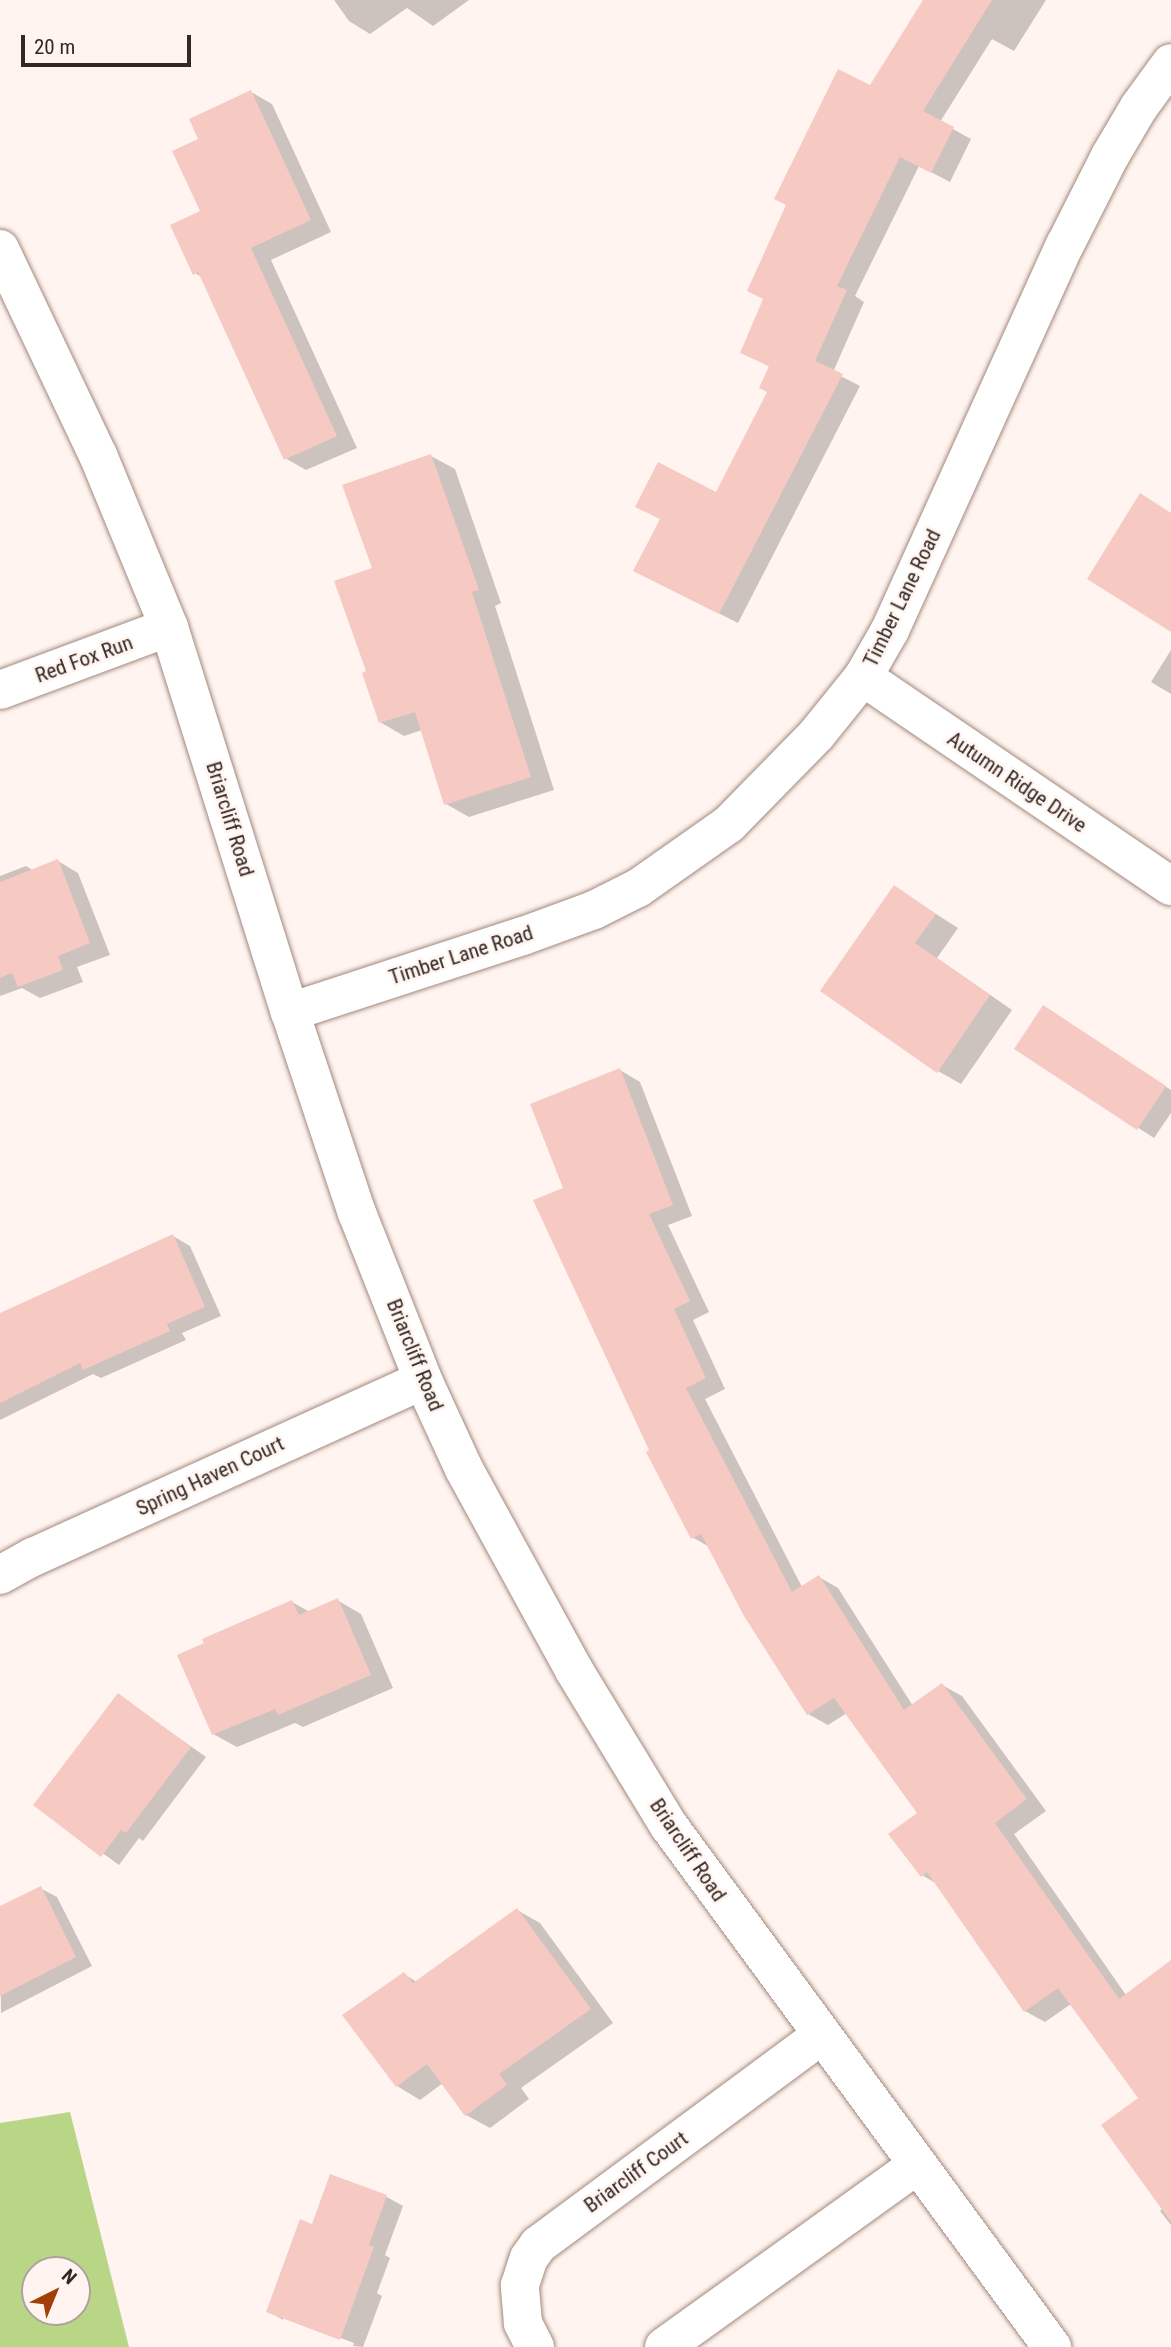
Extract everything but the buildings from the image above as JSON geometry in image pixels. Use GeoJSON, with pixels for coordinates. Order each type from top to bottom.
{"type":"FeatureCollection","features":[{"type":"Feature","properties":{"kind":"street","name":"Timber Lane Road"},"geometry":{"type":"LineString","coordinates":[[290,1012],[523,936],[594,910],[638,888],[729,824],[817,734],[863,677],[890,630],[1070,233],[1116,146],[1171,63]]}},
{"type":"Feature","properties":{"kind":"street","name":"Briarcliff Road"},"geometry":{"type":"LineString","coordinates":[[0,249],[99,455],[169,627],[290,1012],[358,1213],[423,1380],[509,1557],[627,1759],[716,1893],[1052,2347]]}},
{"type":"Feature","properties":{"kind":"street","name":"Red Fox Run"},"geometry":{"type":"LineString","coordinates":[[0,690],[169,627]]}},
{"type":"Feature","properties":{"kind":"street","name":"Autumn Ridge Drive"},"geometry":{"type":"LineString","coordinates":[[863,677],[1171,886]]}},
{"type":"Feature","properties":{"kind":"street","name":"Spring Haven Court"},"geometry":{"type":"LineString","coordinates":[[0,1575],[33,1557],[423,1380]]}},
{"type":"Feature","properties":{"kind":"street","name":"Briarcliff Court"},"geometry":{"type":"LineString","coordinates":[[535,2347],[523,2323],[520,2285],[529,2258],[538,2245],[822,2035]]}},
{"type":"Feature","properties":{"kind":"street"},"geometry":{"type":"LineString","coordinates":[[664,2347],[918,2165]]}},
{"type":"Feature","properties":{"kind":"green space"},"geometry":{"type":"Polygon","coordinates":[[[70,2112],[129,2347],[0,2347],[0,2123],[70,2112]]]}}]}
